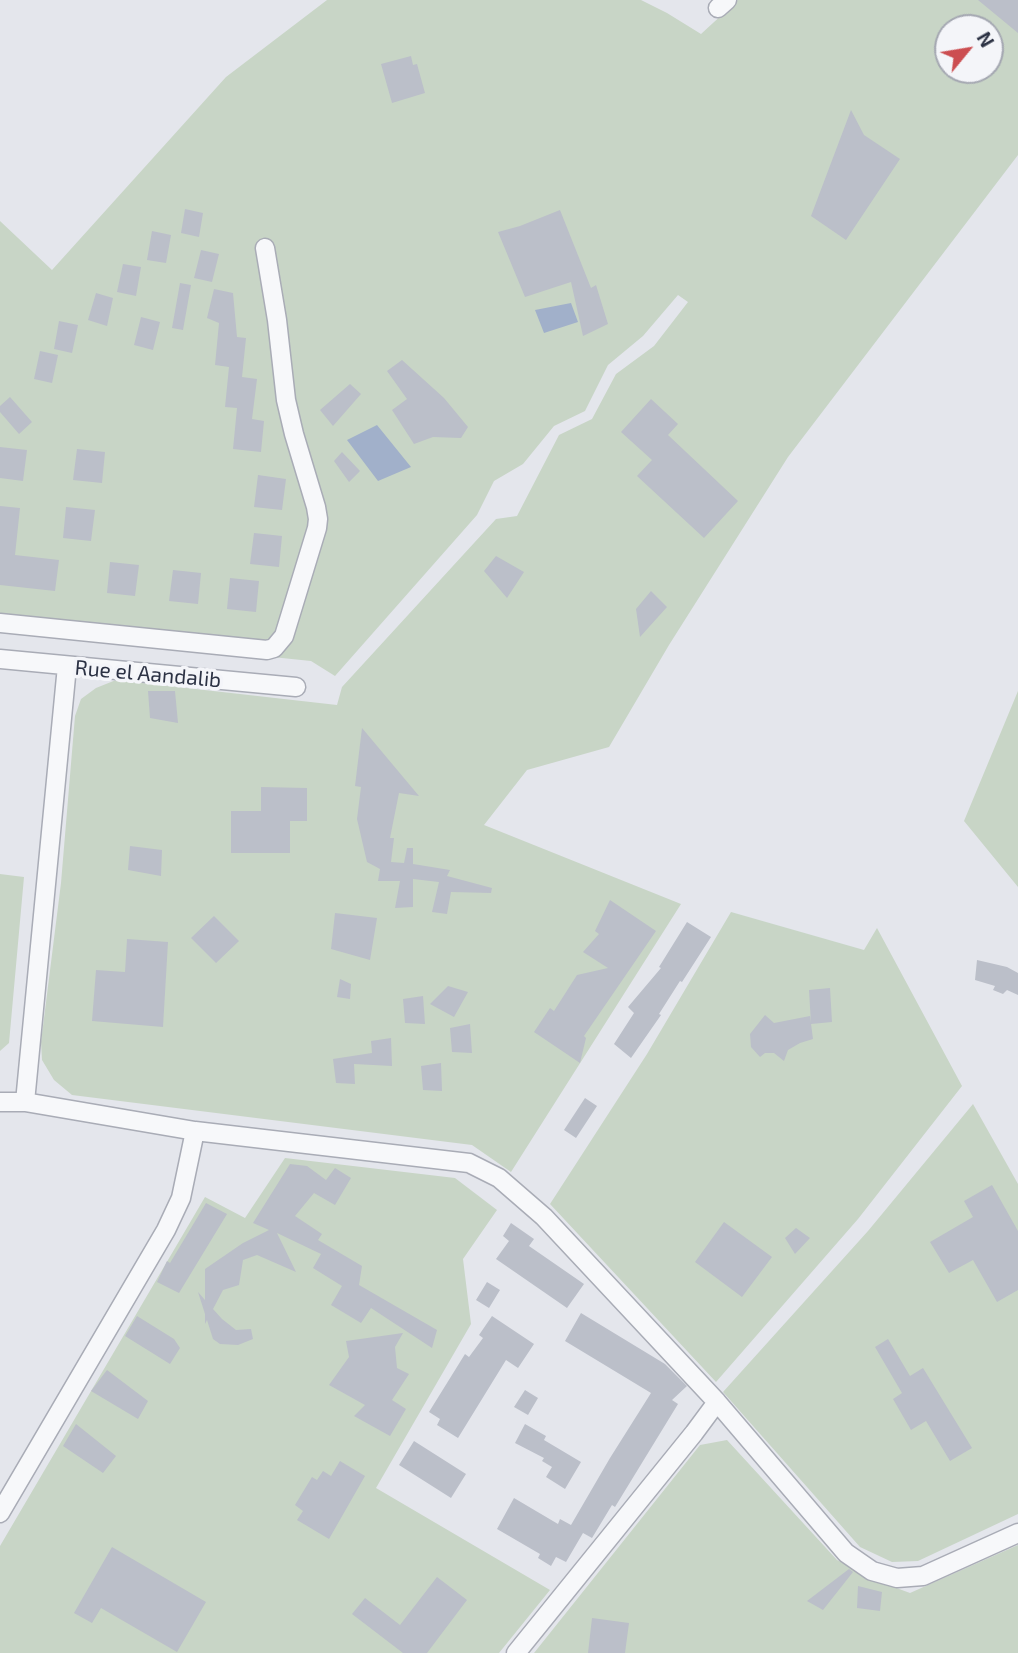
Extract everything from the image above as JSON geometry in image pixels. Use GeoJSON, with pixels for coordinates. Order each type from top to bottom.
{"type":"FeatureCollection","features":[{"type":"Feature","properties":{"kind":"street"},"geometry":{"type":"LineString","coordinates":[[0,624],[267,650],[274,648],[284,636],[318,519],[286,400],[265,248]]}},
{"type":"Feature","properties":{"kind":"street","name":"Rue el Aandalib"},"geometry":{"type":"LineString","coordinates":[[0,659],[296,687]]}},
{"type":"Feature","properties":{"kind":"street"},"geometry":{"type":"LineString","coordinates":[[25,1102],[67,666]]}},
{"type":"Feature","properties":{"kind":"street"},"geometry":{"type":"LineString","coordinates":[[0,1102],[25,1102],[195,1132],[468,1163],[499,1178],[544,1217],[717,1402],[846,1553],[872,1571],[897,1578],[923,1576],[1018,1533]]}},
{"type":"Feature","properties":{"kind":"street"},"geometry":{"type":"LineString","coordinates":[[0,1513],[166,1230],[181,1198],[195,1132]]}},
{"type":"Feature","properties":{"kind":"street"},"geometry":{"type":"LineString","coordinates":[[516,1653],[717,1402]]}},
{"type":"Feature","properties":{"kind":"green space"},"geometry":{"type":"Polygon","coordinates":[[[327,0],[641,0],[701,34],[738,0],[1018,0],[1018,155],[788,457],[669,645],[609,747],[527,770],[484,825],[681,904],[511,1172],[472,1145],[72,1095],[54,1080],[42,1060],[41,1042],[61,883],[75,716],[81,699],[96,688],[116,680],[337,705],[342,687],[496,519],[517,516],[559,435],[592,419],[616,374],[654,346],[688,302],[678,295],[643,336],[608,365],[585,411],[554,426],[523,464],[494,481],[477,515],[335,676],[311,661],[0,629],[0,221],[52,270],[226,77],[327,0]]]}},
{"type":"Feature","properties":{"kind":"green space"},"geometry":{"type":"Polygon","coordinates":[[[1018,691],[1018,887],[964,821],[1018,691]]]}},
{"type":"Feature","properties":{"kind":"green space"},"geometry":{"type":"Polygon","coordinates":[[[0,874],[24,877],[9,1043],[0,1051],[0,874]]]}},
{"type":"Feature","properties":{"kind":"green space"},"geometry":{"type":"Polygon","coordinates":[[[731,912],[864,950],[877,928],[962,1086],[858,1219],[716,1382],[550,1204],[647,1054],[731,912]]]}},
{"type":"Feature","properties":{"kind":"green space"},"geometry":{"type":"Polygon","coordinates":[[[973,1104],[1018,1184],[1018,1514],[918,1561],[892,1562],[860,1547],[723,1392],[868,1231],[973,1104]]]}},
{"type":"Feature","properties":{"kind":"green space"},"geometry":{"type":"Polygon","coordinates":[[[285,1158],[455,1178],[497,1210],[463,1259],[471,1324],[376,1488],[550,1590],[499,1653],[0,1653],[0,1546],[205,1197],[245,1218],[285,1158]]]}},
{"type":"Feature","properties":{"kind":"green space"},"geometry":{"type":"Polygon","coordinates":[[[727,1440],[837,1560],[910,1593],[1018,1545],[1018,1653],[534,1653],[700,1445],[727,1440]]]}},
{"type":"Feature","properties":{"kind":"water"},"geometry":{"type":"Polygon","coordinates":[[[571,303],[578,322],[544,333],[535,310],[571,303]]]}},
{"type":"Feature","properties":{"kind":"water"},"geometry":{"type":"Polygon","coordinates":[[[377,425],[411,467],[378,481],[347,440],[377,425]]]}},
{"type":"Feature","properties":{"kind":"building"},"geometry":{"type":"Polygon","coordinates":[[[978,0],[1018,0],[1018,33],[1004,21],[1004,14],[995,14],[978,0]]]}},
{"type":"Feature","properties":{"kind":"building"},"geometry":{"type":"Polygon","coordinates":[[[411,56],[413,65],[417,64],[425,93],[392,103],[381,64],[411,56]]]}},
{"type":"Feature","properties":{"kind":"building"},"geometry":{"type":"Polygon","coordinates":[[[851,110],[864,135],[900,159],[846,240],[811,216],[851,110]]]}},
{"type":"Feature","properties":{"kind":"building"},"geometry":{"type":"Polygon","coordinates":[[[185,209],[203,213],[199,237],[181,233],[185,209]]]}},
{"type":"Feature","properties":{"kind":"building"},"geometry":{"type":"Polygon","coordinates":[[[560,210],[591,288],[596,285],[608,324],[583,336],[571,282],[525,297],[498,232],[560,210]]]}},
{"type":"Feature","properties":{"kind":"building"},"geometry":{"type":"Polygon","coordinates":[[[152,231],[171,235],[166,263],[147,260],[152,231]]]}},
{"type":"Feature","properties":{"kind":"building"},"geometry":{"type":"Polygon","coordinates":[[[201,250],[219,254],[212,282],[194,278],[201,250]]]}},
{"type":"Feature","properties":{"kind":"building"},"geometry":{"type":"Polygon","coordinates":[[[123,264],[141,267],[136,296],[117,292],[123,264]]]}},
{"type":"Feature","properties":{"kind":"building"},"geometry":{"type":"Polygon","coordinates":[[[180,283],[191,285],[183,330],[172,328],[180,283]]]}},
{"type":"Feature","properties":{"kind":"building"},"geometry":{"type":"Polygon","coordinates":[[[214,289],[233,293],[237,337],[246,338],[242,377],[257,379],[252,419],[264,421],[261,452],[233,449],[237,408],[225,407],[229,367],[215,365],[219,323],[207,318],[214,289]]]}},
{"type":"Feature","properties":{"kind":"building"},"geometry":{"type":"Polygon","coordinates":[[[96,293],[113,298],[107,326],[88,320],[96,293]]]}},
{"type":"Feature","properties":{"kind":"building"},"geometry":{"type":"Polygon","coordinates":[[[141,317],[160,322],[153,350],[134,345],[141,317]]]}},
{"type":"Feature","properties":{"kind":"building"},"geometry":{"type":"Polygon","coordinates":[[[59,321],[78,325],[72,353],[54,349],[59,321]]]}},
{"type":"Feature","properties":{"kind":"building"},"geometry":{"type":"Polygon","coordinates":[[[40,351],[58,355],[52,383],[34,379],[40,351]]]}},
{"type":"Feature","properties":{"kind":"building"},"geometry":{"type":"Polygon","coordinates":[[[402,360],[444,398],[468,427],[461,438],[433,437],[414,444],[392,410],[407,399],[387,371],[402,360]]]}},
{"type":"Feature","properties":{"kind":"building"},"geometry":{"type":"Polygon","coordinates":[[[350,384],[361,394],[333,426],[320,410],[350,384]]]}},
{"type":"Feature","properties":{"kind":"building"},"geometry":{"type":"Polygon","coordinates":[[[10,397],[32,422],[19,434],[0,412],[0,406],[10,397]]]}},
{"type":"Feature","properties":{"kind":"building"},"geometry":{"type":"Polygon","coordinates":[[[651,399],[678,424],[668,435],[738,501],[704,538],[637,476],[652,460],[621,432],[651,399]]]}},
{"type":"Feature","properties":{"kind":"building"},"geometry":{"type":"Polygon","coordinates":[[[0,447],[27,450],[23,481],[0,478],[0,447]]]}},
{"type":"Feature","properties":{"kind":"building"},"geometry":{"type":"Polygon","coordinates":[[[77,449],[105,452],[102,483],[73,480],[77,449]]]}},
{"type":"Feature","properties":{"kind":"building"},"geometry":{"type":"Polygon","coordinates":[[[342,452],[360,471],[349,482],[334,461],[342,452]]]}},
{"type":"Feature","properties":{"kind":"building"},"geometry":{"type":"Polygon","coordinates":[[[258,475],[286,479],[282,510],[254,507],[258,475]]]}},
{"type":"Feature","properties":{"kind":"building"},"geometry":{"type":"Polygon","coordinates":[[[0,506],[20,508],[15,555],[59,560],[55,591],[0,585],[0,506]]]}},
{"type":"Feature","properties":{"kind":"building"},"geometry":{"type":"Polygon","coordinates":[[[66,507],[95,510],[91,541],[63,538],[66,507]]]}},
{"type":"Feature","properties":{"kind":"building"},"geometry":{"type":"Polygon","coordinates":[[[254,533],[282,536],[279,567],[250,564],[254,533]]]}},
{"type":"Feature","properties":{"kind":"building"},"geometry":{"type":"Polygon","coordinates":[[[496,556],[524,572],[507,598],[484,571],[496,556]]]}},
{"type":"Feature","properties":{"kind":"building"},"geometry":{"type":"Polygon","coordinates":[[[110,562],[139,565],[135,596],[107,593],[110,562]]]}},
{"type":"Feature","properties":{"kind":"building"},"geometry":{"type":"Polygon","coordinates":[[[173,570],[201,573],[198,604],[169,601],[173,570]]]}},
{"type":"Feature","properties":{"kind":"building"},"geometry":{"type":"Polygon","coordinates":[[[230,578],[259,581],[256,612],[227,609],[230,578]]]}},
{"type":"Feature","properties":{"kind":"building"},"geometry":{"type":"Polygon","coordinates":[[[651,591],[667,607],[640,637],[636,609],[651,591]]]}},
{"type":"Feature","properties":{"kind":"building"},"geometry":{"type":"Polygon","coordinates":[[[148,691],[175,691],[178,723],[150,718],[148,691]]]}},
{"type":"Feature","properties":{"kind":"building"},"geometry":{"type":"Polygon","coordinates":[[[362,728],[419,796],[399,793],[390,838],[394,838],[391,862],[404,863],[407,848],[413,848],[413,864],[450,870],[447,876],[492,888],[491,893],[451,892],[447,914],[432,912],[439,882],[413,879],[413,907],[395,908],[400,881],[378,881],[380,869],[367,862],[357,819],[361,787],[355,786],[362,728]]]}},
{"type":"Feature","properties":{"kind":"building"},"geometry":{"type":"Polygon","coordinates":[[[261,787],[307,788],[307,821],[290,821],[290,853],[231,853],[231,811],[261,811],[261,787]]]}},
{"type":"Feature","properties":{"kind":"building"},"geometry":{"type":"Polygon","coordinates":[[[130,846],[162,850],[161,876],[128,870],[130,846]]]}},
{"type":"Feature","properties":{"kind":"building"},"geometry":{"type":"Polygon","coordinates":[[[610,900],[656,931],[584,1036],[586,1038],[580,1063],[534,1032],[550,1008],[554,1011],[577,975],[608,968],[583,952],[599,934],[595,931],[610,900]]]}},
{"type":"Feature","properties":{"kind":"building"},"geometry":{"type":"Polygon","coordinates":[[[335,913],[377,918],[370,960],[331,949],[335,913]]]}},
{"type":"Feature","properties":{"kind":"building"},"geometry":{"type":"Polygon","coordinates":[[[214,916],[239,941],[216,963],[191,938],[214,916]]]}},
{"type":"Feature","properties":{"kind":"building"},"geometry":{"type":"Polygon","coordinates":[[[687,922],[711,937],[631,1058],[614,1044],[634,1013],[628,1007],[661,968],[659,967],[687,922]]]}},
{"type":"Feature","properties":{"kind":"building"},"geometry":{"type":"Polygon","coordinates":[[[127,939],[168,942],[163,1027],[92,1021],[96,970],[125,972],[127,939]]]}},
{"type":"Feature","properties":{"kind":"building"},"geometry":{"type":"Polygon","coordinates":[[[977,960],[1007,967],[1018,973],[1018,995],[1007,990],[1003,994],[993,990],[995,986],[975,980],[977,960]]]}},
{"type":"Feature","properties":{"kind":"building"},"geometry":{"type":"Polygon","coordinates":[[[340,979],[351,984],[350,999],[337,997],[340,979]]]}},
{"type":"Feature","properties":{"kind":"building"},"geometry":{"type":"Polygon","coordinates":[[[448,986],[468,992],[454,1017],[430,1004],[448,986]]]}},
{"type":"Feature","properties":{"kind":"building"},"geometry":{"type":"Polygon","coordinates":[[[830,988],[832,1022],[811,1024],[809,990],[830,988]]]}},
{"type":"Feature","properties":{"kind":"building"},"geometry":{"type":"Polygon","coordinates":[[[423,996],[425,1024],[405,1023],[403,999],[423,996]]]}},
{"type":"Feature","properties":{"kind":"building"},"geometry":{"type":"Polygon","coordinates":[[[765,1015],[774,1023],[810,1016],[813,1039],[788,1050],[784,1061],[774,1053],[765,1053],[760,1057],[751,1047],[750,1034],[765,1015]]]}},
{"type":"Feature","properties":{"kind":"building"},"geometry":{"type":"Polygon","coordinates":[[[470,1024],[472,1053],[452,1052],[450,1028],[470,1024]]]}},
{"type":"Feature","properties":{"kind":"building"},"geometry":{"type":"Polygon","coordinates":[[[391,1038],[392,1066],[354,1064],[355,1084],[336,1083],[333,1059],[372,1053],[371,1041],[391,1038]]]}},
{"type":"Feature","properties":{"kind":"building"},"geometry":{"type":"Polygon","coordinates":[[[441,1063],[442,1091],[423,1090],[421,1066],[441,1063]]]}},
{"type":"Feature","properties":{"kind":"building"},"geometry":{"type":"Polygon","coordinates":[[[585,1098],[597,1106],[576,1138],[564,1130],[585,1098]]]}},
{"type":"Feature","properties":{"kind":"building"},"geometry":{"type":"Polygon","coordinates":[[[290,1164],[307,1166],[326,1180],[335,1168],[351,1178],[335,1205],[314,1193],[295,1216],[322,1234],[318,1240],[362,1266],[359,1285],[437,1330],[432,1348],[371,1308],[361,1323],[331,1305],[342,1286],[313,1268],[321,1254],[277,1233],[296,1272],[257,1255],[243,1260],[239,1285],[223,1290],[213,1309],[236,1330],[251,1329],[253,1339],[238,1345],[220,1344],[213,1339],[207,1320],[205,1324],[205,1314],[198,1292],[205,1300],[205,1269],[243,1243],[269,1230],[253,1223],[290,1164]]]}},
{"type":"Feature","properties":{"kind":"building"},"geometry":{"type":"Polygon","coordinates":[[[992,1185],[1018,1231],[1018,1290],[997,1302],[973,1260],[949,1273],[930,1242],[973,1217],[964,1201],[992,1185]]]}},
{"type":"Feature","properties":{"kind":"building"},"geometry":{"type":"Polygon","coordinates":[[[206,1203],[227,1214],[179,1293],[157,1282],[167,1261],[170,1263],[206,1203]]]}},
{"type":"Feature","properties":{"kind":"building"},"geometry":{"type":"Polygon","coordinates":[[[724,1222],[772,1257],[742,1297],[695,1262],[724,1222]]]}},
{"type":"Feature","properties":{"kind":"building"},"geometry":{"type":"Polygon","coordinates":[[[511,1223],[534,1239],[529,1246],[584,1284],[567,1308],[496,1259],[509,1241],[503,1236],[511,1223]]]}},
{"type":"Feature","properties":{"kind":"building"},"geometry":{"type":"Polygon","coordinates":[[[796,1228],[810,1238],[795,1254],[785,1238],[796,1228]]]}},
{"type":"Feature","properties":{"kind":"building"},"geometry":{"type":"Polygon","coordinates":[[[487,1282],[500,1290],[489,1308],[476,1300],[487,1282]]]}},
{"type":"Feature","properties":{"kind":"building"},"geometry":{"type":"Polygon","coordinates":[[[581,1313],[665,1364],[687,1386],[672,1400],[678,1404],[615,1507],[612,1505],[592,1538],[583,1533],[566,1562],[556,1557],[551,1566],[538,1558],[540,1554],[497,1529],[514,1498],[558,1524],[560,1519],[571,1525],[651,1393],[565,1341],[581,1313]]]}},
{"type":"Feature","properties":{"kind":"building"},"geometry":{"type":"Polygon","coordinates":[[[137,1316],[174,1339],[180,1348],[170,1364],[125,1336],[137,1316]]]}},
{"type":"Feature","properties":{"kind":"building"},"geometry":{"type":"Polygon","coordinates":[[[492,1316],[534,1344],[518,1368],[506,1360],[458,1438],[437,1425],[440,1419],[429,1412],[465,1354],[469,1357],[483,1338],[479,1335],[492,1316]]]}},
{"type":"Feature","properties":{"kind":"building"},"geometry":{"type":"Polygon","coordinates":[[[403,1333],[395,1347],[397,1368],[409,1374],[392,1400],[406,1409],[390,1436],[354,1416],[365,1405],[329,1385],[349,1357],[346,1341],[403,1333]]]}},
{"type":"Feature","properties":{"kind":"building"},"geometry":{"type":"Polygon","coordinates":[[[888,1339],[910,1376],[923,1368],[972,1448],[950,1461],[926,1421],[911,1430],[893,1399],[902,1393],[875,1347],[888,1339]]]}},
{"type":"Feature","properties":{"kind":"building"},"geometry":{"type":"Polygon","coordinates":[[[107,1370],[148,1401],[138,1419],[91,1391],[107,1370]]]}},
{"type":"Feature","properties":{"kind":"building"},"geometry":{"type":"Polygon","coordinates":[[[525,1390],[538,1398],[528,1415],[514,1407],[525,1390]]]}},
{"type":"Feature","properties":{"kind":"building"},"geometry":{"type":"Polygon","coordinates":[[[76,1424],[116,1456],[103,1473],[63,1446],[76,1424]]]}},
{"type":"Feature","properties":{"kind":"building"},"geometry":{"type":"Polygon","coordinates":[[[525,1424],[546,1436],[544,1440],[581,1462],[565,1489],[546,1477],[552,1467],[542,1461],[544,1458],[515,1443],[525,1424]]]}},
{"type":"Feature","properties":{"kind":"building"},"geometry":{"type":"Polygon","coordinates":[[[414,1441],[466,1474],[451,1498],[399,1465],[414,1441]]]}},
{"type":"Feature","properties":{"kind":"building"},"geometry":{"type":"Polygon","coordinates":[[[340,1461],[365,1476],[329,1539],[297,1520],[303,1511],[295,1505],[312,1477],[317,1480],[323,1471],[331,1476],[340,1461]]]}},
{"type":"Feature","properties":{"kind":"building"},"geometry":{"type":"Polygon","coordinates":[[[112,1547],[206,1602],[177,1652],[101,1608],[92,1623],[74,1613],[112,1547]]]}},
{"type":"Feature","properties":{"kind":"building"},"geometry":{"type":"Polygon","coordinates":[[[849,1569],[853,1572],[823,1610],[807,1601],[849,1569]]]}},
{"type":"Feature","properties":{"kind":"building"},"geometry":{"type":"Polygon","coordinates":[[[437,1577],[467,1600],[427,1653],[403,1653],[352,1614],[365,1598],[400,1625],[437,1577]]]}},
{"type":"Feature","properties":{"kind":"building"},"geometry":{"type":"Polygon","coordinates":[[[858,1586],[882,1592],[880,1611],[857,1608],[858,1586]]]}},
{"type":"Feature","properties":{"kind":"building"},"geometry":{"type":"Polygon","coordinates":[[[592,1618],[629,1623],[625,1653],[588,1653],[592,1618]]]}}]}
